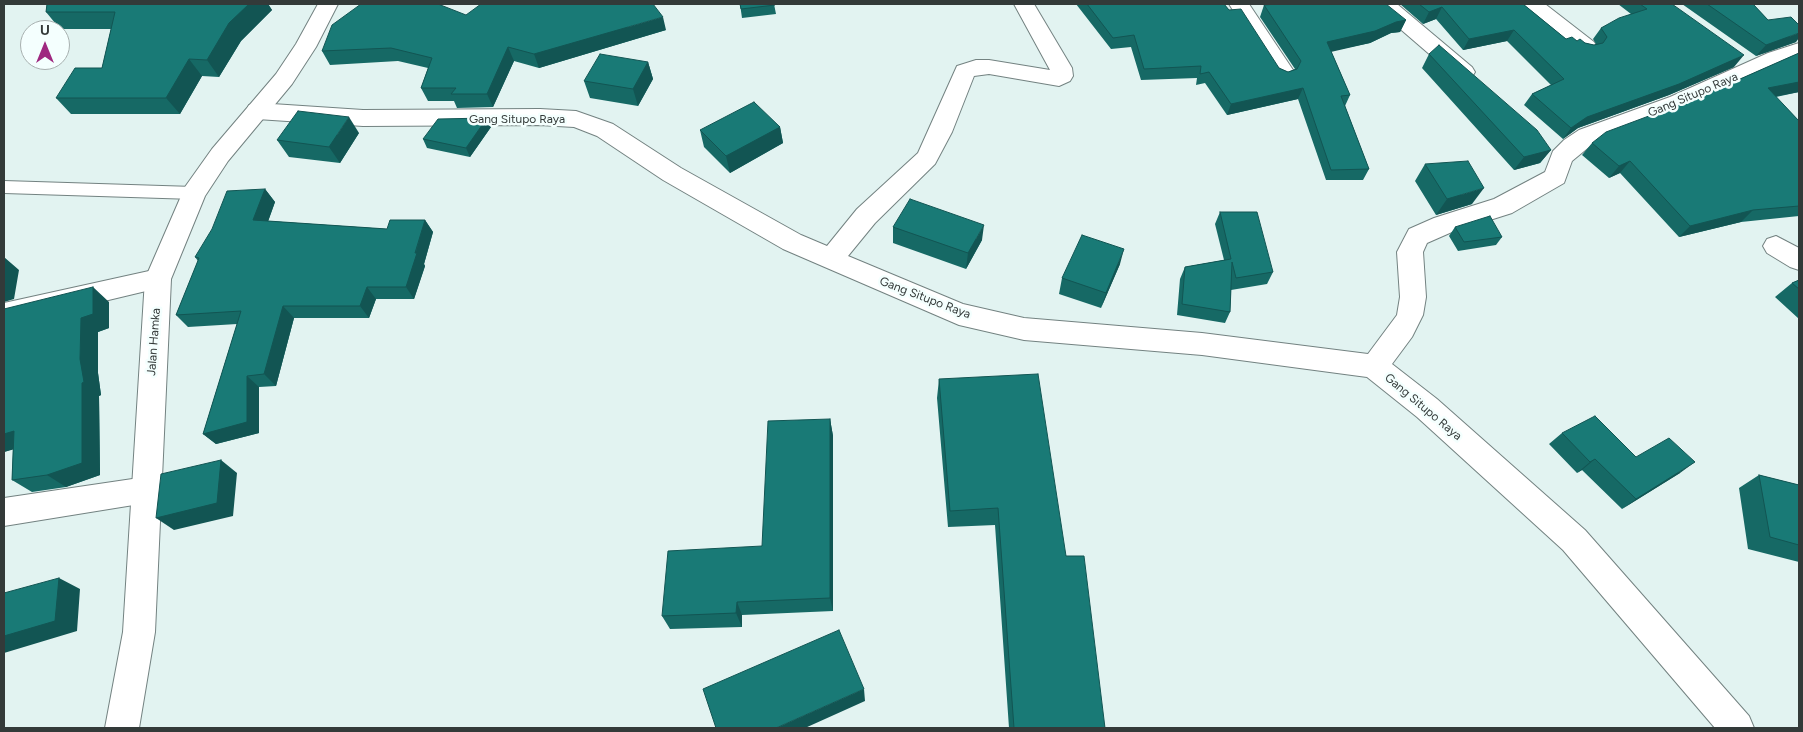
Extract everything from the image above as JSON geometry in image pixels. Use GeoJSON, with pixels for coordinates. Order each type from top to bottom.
{"type":"FeatureCollection","features":[{"type":"Feature","properties":{"kind":"street","name":"Jalan Hamka"},"geometry":{"type":"LineString","coordinates":[[122,728],[138,632],[158,279],[194,193],[220,155],[284,79],[324,16],[328,4]]}},
{"type":"Feature","properties":{"kind":"street"},"geometry":{"type":"LineString","coordinates":[[831,259],[866,216],[927,158],[940,132],[965,71],[976,67],[989,67],[1044,77],[1059,78],[1062,76],[1058,62],[1024,4]]}},
{"type":"Feature","properties":{"kind":"street"},"geometry":{"type":"LineString","coordinates":[[1239,4],[1284,73]]}},
{"type":"Feature","properties":{"kind":"street"},"geometry":{"type":"LineString","coordinates":[[1384,4],[1481,86]]}},
{"type":"Feature","properties":{"kind":"street"},"geometry":{"type":"LineString","coordinates":[[1532,4],[1586,47]]}},
{"type":"Feature","properties":{"kind":"street","name":"Gang Situpo Raya"},"geometry":{"type":"LineString","coordinates":[[1374,366],[1403,329],[1410,315],[1413,297],[1410,252],[1418,236],[1443,225],[1503,206],[1555,177],[1554,150],[1572,146],[1587,136],[1678,103],[1776,58],[1799,50]]}},
{"type":"Feature","properties":{"kind":"street","name":"Gang Situpo Raya"},"geometry":{"type":"LineString","coordinates":[[1732,52],[1755,68]]}},
{"type":"Feature","properties":{"kind":"street","name":"Gang Situpo Raya"},"geometry":{"type":"LineString","coordinates":[[257,111],[363,118],[540,117],[576,119],[605,130],[688,183],[792,242],[959,314],[1014,327],[1202,344],[1374,366],[1427,408],[1574,540],[1737,728]]}},
{"type":"Feature","properties":{"kind":"street"},"geometry":{"type":"LineString","coordinates":[[1776,246],[1799,260]]}},
{"type":"Feature","properties":{"kind":"street"},"geometry":{"type":"LineString","coordinates":[[4,314],[158,279]]}},
{"type":"Feature","properties":{"kind":"street"},"geometry":{"type":"LineString","coordinates":[[4,512],[146,490]]}},
{"type":"Feature","properties":{"kind":"lane"},"geometry":{"type":"LineString","coordinates":[[4,187],[194,193]]}},
{"type":"Feature","properties":{"kind":"building"},"geometry":{"type":"Polygon","coordinates":[[[47,4],[249,4],[229,23],[207,60],[189,59],[166,98],[56,98],[75,68],[102,68],[115,12],[46,12],[47,4]]]}},
{"type":"Feature","properties":{"kind":"building"},"geometry":{"type":"Polygon","coordinates":[[[361,4],[438,4],[466,15],[481,4],[653,4],[663,17],[534,54],[508,47],[487,94],[451,94],[456,88],[421,88],[432,58],[391,48],[322,51],[332,25],[361,4]]]}},
{"type":"Feature","properties":{"kind":"building"},"geometry":{"type":"Polygon","coordinates":[[[740,4],[774,4],[775,5],[741,9],[740,4]]]}},
{"type":"Feature","properties":{"kind":"building"},"geometry":{"type":"Polygon","coordinates":[[[1087,4],[1224,4],[1229,10],[1241,9],[1279,68],[1288,72],[1297,69],[1301,61],[1264,5],[1386,4],[1406,20],[1375,31],[1327,42],[1350,95],[1341,96],[1369,169],[1331,170],[1303,88],[1231,104],[1209,72],[1200,74],[1201,66],[1144,69],[1134,35],[1113,38],[1087,4]]]}},
{"type":"Feature","properties":{"kind":"building"},"geometry":{"type":"Polygon","coordinates":[[[1419,4],[1523,4],[1566,39],[1572,37],[1577,41],[1580,39],[1585,43],[1594,45],[1603,43],[1607,37],[1601,28],[1619,18],[1647,9],[1640,4],[1672,4],[1744,55],[1679,84],[1587,117],[1571,128],[1532,94],[1564,79],[1514,30],[1469,39],[1442,7],[1429,12],[1419,4]]]}},
{"type":"Feature","properties":{"kind":"building"},"geometry":{"type":"Polygon","coordinates":[[[1707,4],[1753,4],[1768,20],[1791,17],[1799,25],[1799,33],[1766,45],[1707,4]]]}},
{"type":"Feature","properties":{"kind":"building"},"geometry":{"type":"Polygon","coordinates":[[[1439,45],[1537,130],[1551,150],[1524,157],[1429,54],[1439,45]]]}},
{"type":"Feature","properties":{"kind":"building"},"geometry":{"type":"Polygon","coordinates":[[[1799,53],[1799,82],[1768,88],[1799,121],[1799,206],[1753,210],[1690,226],[1630,161],[1619,166],[1592,143],[1606,132],[1697,98],[1799,53]]]}},
{"type":"Feature","properties":{"kind":"building"},"geometry":{"type":"Polygon","coordinates":[[[600,54],[648,62],[633,89],[584,81],[600,54]]]}},
{"type":"Feature","properties":{"kind":"building"},"geometry":{"type":"Polygon","coordinates":[[[754,102],[780,127],[726,156],[700,130],[754,102]]]}},
{"type":"Feature","properties":{"kind":"building"},"geometry":{"type":"Polygon","coordinates":[[[298,111],[349,117],[329,147],[277,140],[298,111]]]}},
{"type":"Feature","properties":{"kind":"building"},"geometry":{"type":"Polygon","coordinates":[[[487,118],[466,148],[423,139],[438,119],[487,118]]]}},
{"type":"Feature","properties":{"kind":"building"},"geometry":{"type":"Polygon","coordinates":[[[1468,161],[1484,188],[1447,199],[1425,164],[1468,161]]]}},
{"type":"Feature","properties":{"kind":"building"},"geometry":{"type":"Polygon","coordinates":[[[265,189],[253,220],[387,229],[390,220],[425,220],[415,253],[417,253],[406,287],[367,287],[360,306],[283,306],[264,374],[247,376],[247,422],[203,434],[241,311],[176,315],[199,258],[195,257],[212,229],[227,191],[265,189]]]}},
{"type":"Feature","properties":{"kind":"building"},"geometry":{"type":"Polygon","coordinates":[[[910,199],[984,225],[968,253],[893,227],[910,199]]]}},
{"type":"Feature","properties":{"kind":"building"},"geometry":{"type":"Polygon","coordinates":[[[1220,212],[1257,212],[1273,272],[1236,278],[1232,262],[1230,312],[1182,304],[1185,267],[1231,259],[1220,212]]]}},
{"type":"Feature","properties":{"kind":"building"},"geometry":{"type":"Polygon","coordinates":[[[1490,216],[1502,237],[1464,242],[1455,227],[1490,216]]]}},
{"type":"Feature","properties":{"kind":"building"},"geometry":{"type":"Polygon","coordinates":[[[1082,235],[1124,249],[1106,293],[1062,278],[1082,235]]]}},
{"type":"Feature","properties":{"kind":"building"},"geometry":{"type":"Polygon","coordinates":[[[1799,280],[1799,289],[1792,283],[1799,280]]]}},
{"type":"Feature","properties":{"kind":"building"},"geometry":{"type":"Polygon","coordinates":[[[93,287],[93,314],[81,318],[80,359],[84,382],[82,383],[82,463],[47,475],[12,480],[14,431],[4,434],[4,309],[93,287]]]}},
{"type":"Feature","properties":{"kind":"building"},"geometry":{"type":"Polygon","coordinates":[[[1038,374],[1066,556],[1084,556],[1105,728],[1014,728],[998,508],[950,511],[939,379],[1038,374]]]}},
{"type":"Feature","properties":{"kind":"building"},"geometry":{"type":"Polygon","coordinates":[[[1595,416],[1636,457],[1669,438],[1695,462],[1636,499],[1595,459],[1590,462],[1562,433],[1595,416]]]}},
{"type":"Feature","properties":{"kind":"building"},"geometry":{"type":"Polygon","coordinates":[[[830,419],[830,598],[737,602],[736,613],[662,616],[668,551],[762,546],[768,421],[830,419]]]}},
{"type":"Feature","properties":{"kind":"building"},"geometry":{"type":"Polygon","coordinates":[[[221,460],[217,503],[156,518],[161,474],[221,460]]]}},
{"type":"Feature","properties":{"kind":"building"},"geometry":{"type":"Polygon","coordinates":[[[1759,475],[1799,485],[1799,545],[1770,537],[1759,475]]]}},
{"type":"Feature","properties":{"kind":"building"},"geometry":{"type":"Polygon","coordinates":[[[59,578],[55,621],[4,636],[4,593],[59,578]]]}},
{"type":"Feature","properties":{"kind":"building"},"geometry":{"type":"Polygon","coordinates":[[[839,630],[864,689],[776,728],[716,728],[703,689],[839,630]]]}}]}
